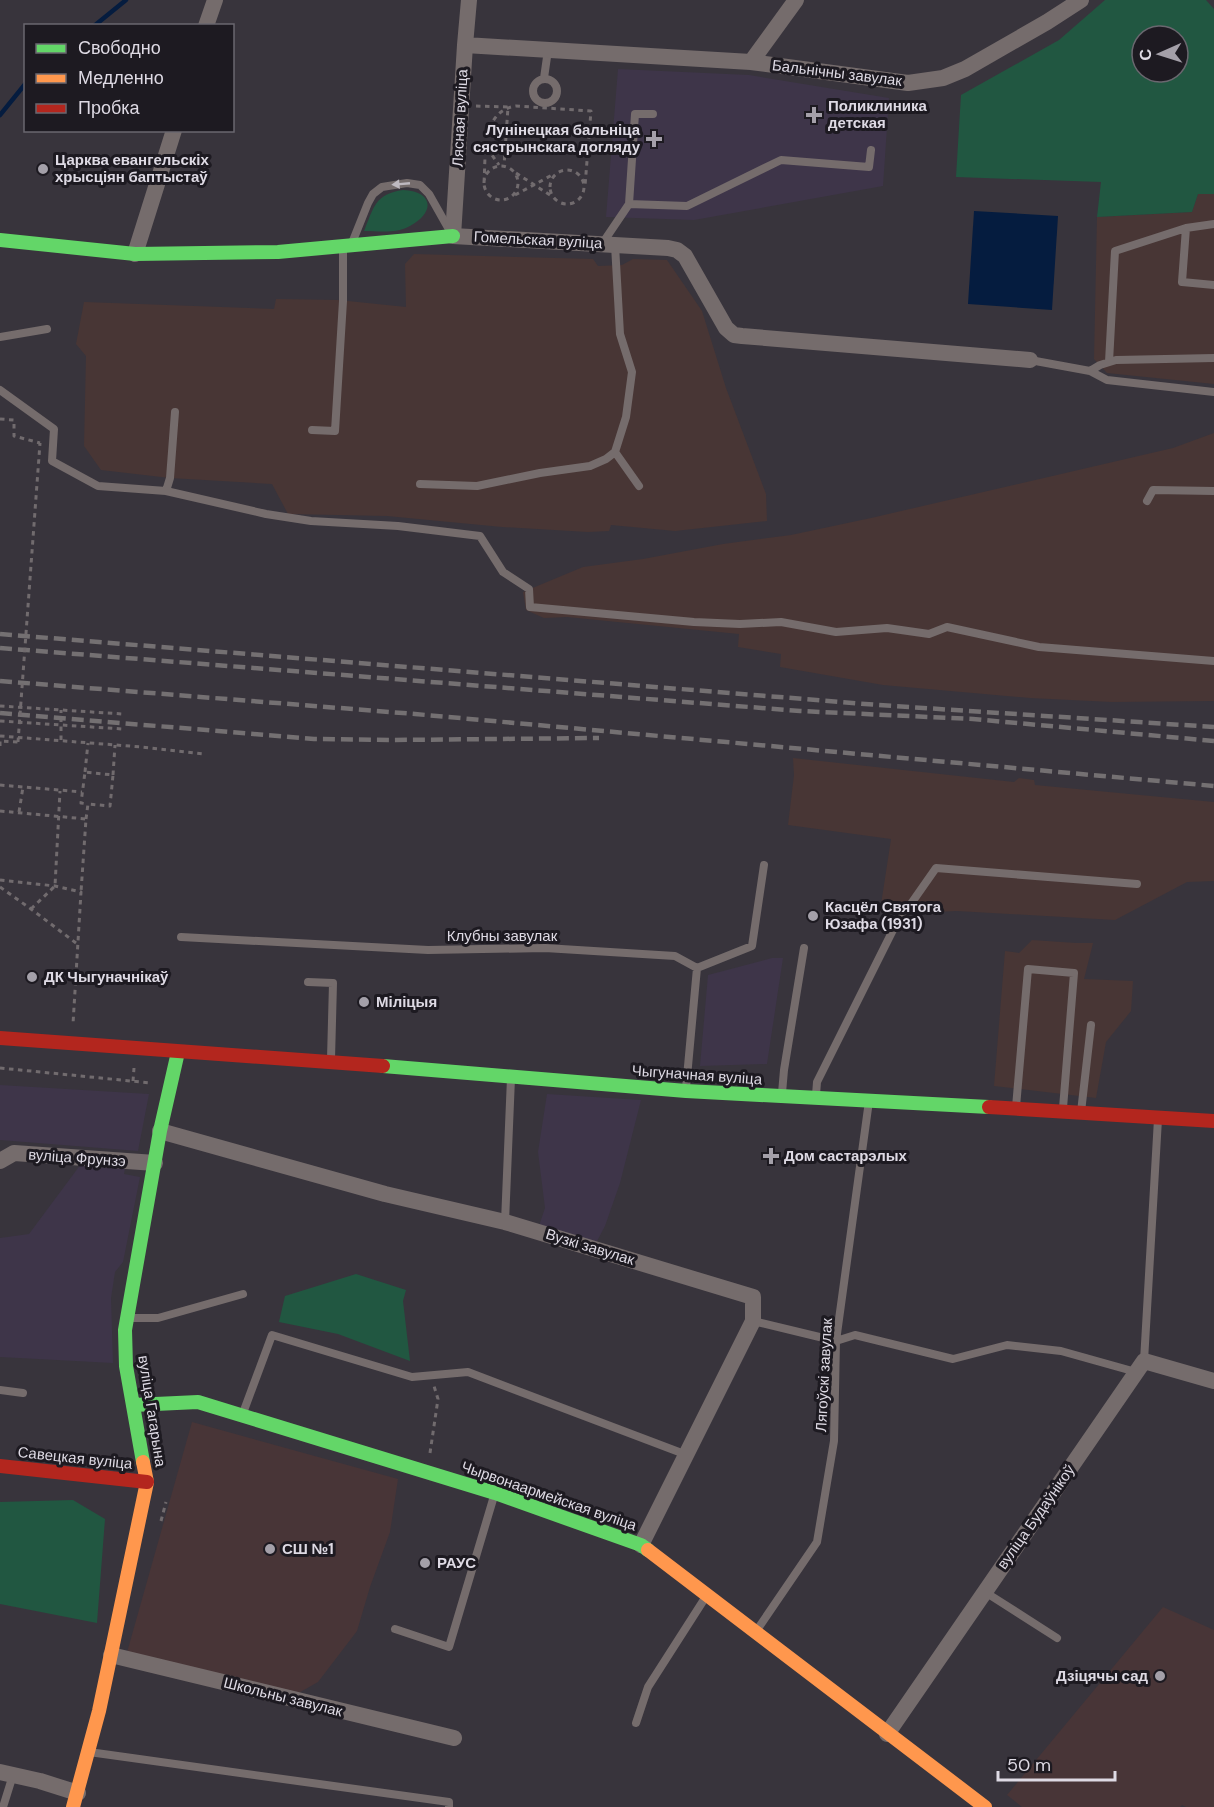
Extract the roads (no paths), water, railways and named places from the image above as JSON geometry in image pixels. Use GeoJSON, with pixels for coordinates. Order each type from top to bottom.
{"type":"FeatureCollection","features":[{"type":"Feature","properties":{"kind":"street"},"geometry":{"type":"LineString","coordinates":[[208,24],[214,0]]}},
{"type":"Feature","properties":{"kind":"street","name":"Лясная вуліца"},"geometry":{"type":"LineString","coordinates":[[453,236],[469,0]]}},
{"type":"Feature","properties":{"kind":"street","name":"Бальнічны завулак"},"geometry":{"type":"LineString","coordinates":[[751,62],[796,0]]}},
{"type":"Feature","properties":{"kind":"street","name":"Бальнічны завулак"},"geometry":{"type":"LineString","coordinates":[[465,45],[751,62],[908,82],[943,78],[964,69],[1082,0]]}},
{"type":"Feature","properties":{"kind":"street"},"geometry":{"type":"LineString","coordinates":[[135,254],[173,132]]}},
{"type":"Feature","properties":{"kind":"street","name":"Гомельская вуліца"},"geometry":{"type":"LineString","coordinates":[[0,240],[135,254],[278,252],[453,236],[668,248],[677,250],[685,256],[726,328],[734,335],[1030,360]]}},
{"type":"Feature","properties":{"kind":"street","name":"Чыгуначная вуліца"},"geometry":{"type":"LineString","coordinates":[[0,1038],[686,1091],[1214,1121]]}},
{"type":"Feature","properties":{"kind":"street","name":"вуліца Гагарына"},"geometry":{"type":"LineString","coordinates":[[76,1800],[111,1655],[147,1482],[126,1366],[125,1330],[160,1131],[178,1052]]}},
{"type":"Feature","properties":{"kind":"street","name":"Вузкі завулак"},"geometry":{"type":"LineString","coordinates":[[160,1131],[386,1194],[505,1222],[753,1296],[753,1321]]}},
{"type":"Feature","properties":{"kind":"street","name":"вуліца Фрунзэ"},"geometry":{"type":"LineString","coordinates":[[0,1161],[14,1153],[155,1163]]}},
{"type":"Feature","properties":{"kind":"street"},"geometry":{"type":"LineString","coordinates":[[641,1545],[753,1321]]}},
{"type":"Feature","properties":{"kind":"street"},"geometry":{"type":"LineString","coordinates":[[1140,1367],[1214,1381]]}},
{"type":"Feature","properties":{"kind":"street","name":"вуліца Будаўнікоў"},"geometry":{"type":"LineString","coordinates":[[887,1734],[1140,1367]]}},
{"type":"Feature","properties":{"kind":"street","name":"Чырвонаармейская вуліца"},"geometry":{"type":"LineString","coordinates":[[134,1405],[198,1402],[495,1493],[641,1545],[985,1807]]}},
{"type":"Feature","properties":{"kind":"street","name":"Савецкая вуліца"},"geometry":{"type":"LineString","coordinates":[[0,1466],[147,1482]]}},
{"type":"Feature","properties":{"kind":"street","name":"Школьны завулак"},"geometry":{"type":"LineString","coordinates":[[111,1655],[454,1738]]}},
{"type":"Feature","properties":{"kind":"street"},"geometry":{"type":"LineString","coordinates":[[7,1773],[40,1781],[76,1800]]}},
{"type":"Feature","properties":{"kind":"lane"},"geometry":{"type":"LineString","coordinates":[[544,78],[548,50]]}},
{"type":"Feature","properties":{"kind":"lane"},"geometry":{"type":"LineString","coordinates":[[420,484],[477,486],[540,473],[590,466],[615,452],[626,417],[632,372],[620,334],[608,244],[629,204],[635,114],[653,114]]}},
{"type":"Feature","properties":{"kind":"lane"},"geometry":{"type":"LineString","coordinates":[[629,204],[687,206],[781,160],[869,167],[871,150]]}},
{"type":"Feature","properties":{"kind":"lane"},"geometry":{"type":"LineString","coordinates":[[312,430],[335,431],[347,246],[373,194],[382,187],[407,183],[420,185],[429,194],[453,236]]}},
{"type":"Feature","properties":{"kind":"lane"},"geometry":{"type":"LineString","coordinates":[[1109,362],[1115,251],[1186,228],[1214,224]]}},
{"type":"Feature","properties":{"kind":"lane"},"geometry":{"type":"LineString","coordinates":[[1186,228],[1182,282],[1214,285]]}},
{"type":"Feature","properties":{"kind":"lane"},"geometry":{"type":"LineString","coordinates":[[0,337],[47,329]]}},
{"type":"Feature","properties":{"kind":"lane"},"geometry":{"type":"LineString","coordinates":[[1090,371],[1116,360],[1214,358]]}},
{"type":"Feature","properties":{"kind":"lane"},"geometry":{"type":"LineString","coordinates":[[1030,360],[1090,371],[1107,380],[1214,392]]}},
{"type":"Feature","properties":{"kind":"lane"},"geometry":{"type":"LineString","coordinates":[[0,390],[54,429],[52,461],[98,486],[166,491],[266,514],[311,521],[398,526],[480,536],[503,572],[529,589],[530,607],[694,622],[740,624],[781,622],[836,632],[887,628],[929,634],[946,627],[1039,647],[1214,661]]}},
{"type":"Feature","properties":{"kind":"lane"},"geometry":{"type":"LineString","coordinates":[[166,491],[170,478],[175,412]]}},
{"type":"Feature","properties":{"kind":"lane"},"geometry":{"type":"LineString","coordinates":[[615,452],[639,486]]}},
{"type":"Feature","properties":{"kind":"lane"},"geometry":{"type":"LineString","coordinates":[[1147,501],[1153,490],[1214,491]]}},
{"type":"Feature","properties":{"kind":"lane"},"geometry":{"type":"LineString","coordinates":[[686,1091],[697,968],[752,946],[764,865]]}},
{"type":"Feature","properties":{"kind":"lane"},"geometry":{"type":"LineString","coordinates":[[816,1098],[817,1082],[894,928],[936,868],[1137,884]]}},
{"type":"Feature","properties":{"kind":"lane","name":"Клубны завулак"},"geometry":{"type":"LineString","coordinates":[[181,937],[428,950],[545,948],[675,956],[697,968]]}},
{"type":"Feature","properties":{"kind":"lane"},"geometry":{"type":"LineString","coordinates":[[781,1096],[804,948]]}},
{"type":"Feature","properties":{"kind":"lane"},"geometry":{"type":"LineString","coordinates":[[1016,1108],[1028,969],[1074,973],[1062,1111]]}},
{"type":"Feature","properties":{"kind":"lane"},"geometry":{"type":"LineString","coordinates":[[308,982],[333,983],[331,1062]]}},
{"type":"Feature","properties":{"kind":"lane"},"geometry":{"type":"LineString","coordinates":[[1081,1112],[1091,1025]]}},
{"type":"Feature","properties":{"kind":"lane"},"geometry":{"type":"LineString","coordinates":[[505,1222],[511,1077]]}},
{"type":"Feature","properties":{"kind":"lane","name":"Лягоўскі завулак"},"geometry":{"type":"LineString","coordinates":[[756,1632],[817,1542],[834,1441],[836,1341],[869,1101]]}},
{"type":"Feature","properties":{"kind":"lane"},"geometry":{"type":"LineString","coordinates":[[753,1321],[836,1341],[855,1335],[953,1359],[1007,1345],[1062,1351],[1140,1367],[1159,1117]]}},
{"type":"Feature","properties":{"kind":"lane"},"geometry":{"type":"LineString","coordinates":[[127,1318],[158,1318],[243,1294]]}},
{"type":"Feature","properties":{"kind":"lane"},"geometry":{"type":"LineString","coordinates":[[242,1415],[272,1335],[412,1377],[468,1372],[687,1455]]}},
{"type":"Feature","properties":{"kind":"lane"},"geometry":{"type":"LineString","coordinates":[[0,1390],[23,1394]]}},
{"type":"Feature","properties":{"kind":"lane"},"geometry":{"type":"LineString","coordinates":[[396,1629],[449,1647],[495,1493]]}},
{"type":"Feature","properties":{"kind":"lane"},"geometry":{"type":"LineString","coordinates":[[985,1592],[1057,1638]]}},
{"type":"Feature","properties":{"kind":"lane"},"geometry":{"type":"LineString","coordinates":[[636,1723],[648,1688],[707,1595]]}},
{"type":"Feature","properties":{"kind":"lane"},"geometry":{"type":"LineString","coordinates":[[89,1752],[449,1802],[449,1807]]}},
{"type":"Feature","properties":{"kind":"lane"},"geometry":{"type":"LineString","coordinates":[[3,1807],[7,1773]]}},
{"type":"Feature","properties":{"kind":"water"},"geometry":{"type":"Polygon","coordinates":[[[974,211],[1058,216],[1052,310],[968,304],[974,211]]]}},
{"type":"Feature","properties":{"kind":"waterway"},"geometry":{"type":"LineString","coordinates":[[96,24],[126,0]]}},
{"type":"Feature","properties":{"kind":"waterway"},"geometry":{"type":"LineString","coordinates":[[0,115],[24,85]]}},
{"type":"Feature","properties":{"kind":"railway"},"geometry":{"type":"LineString","coordinates":[[0,634],[878,705],[1214,727]]}},
{"type":"Feature","properties":{"kind":"railway"},"geometry":{"type":"LineString","coordinates":[[0,648],[800,711],[973,719],[1214,741]]}},
{"type":"Feature","properties":{"kind":"railway"},"geometry":{"type":"LineString","coordinates":[[0,681],[415,714],[1214,786]]}},
{"type":"Feature","properties":{"kind":"railway"},"geometry":{"type":"LineString","coordinates":[[0,713],[314,739],[599,738]]}},
{"type":"Feature","properties":{"kind":"place","name":"Поликлиника детская"},"geometry":{"type":"Point","coordinates":[814,115]}},
{"type":"Feature","properties":{"kind":"place","name":"Лунінецкая бальніца сястрынскага догляду"},"geometry":{"type":"Point","coordinates":[654,139]}},
{"type":"Feature","properties":{"kind":"place","name":"Царква евангельскіх хрысціян баптыстаў"},"geometry":{"type":"Point","coordinates":[43,169]}},
{"type":"Feature","properties":{"kind":"place","name":"Касцёл Святога Юзафа (1931)"},"geometry":{"type":"Point","coordinates":[813,916]}},
{"type":"Feature","properties":{"kind":"place","name":"ДК Чыгуначнікаў"},"geometry":{"type":"Point","coordinates":[32,977]}},
{"type":"Feature","properties":{"kind":"place","name":"Міліцыя"},"geometry":{"type":"Point","coordinates":[364,1002]}},
{"type":"Feature","properties":{"kind":"place","name":"Дом састарэлых"},"geometry":{"type":"Point","coordinates":[771,1156]}},
{"type":"Feature","properties":{"kind":"place","name":"СШ №1"},"geometry":{"type":"Point","coordinates":[270,1549]}},
{"type":"Feature","properties":{"kind":"place","name":"РАУС"},"geometry":{"type":"Point","coordinates":[425,1563]}},
{"type":"Feature","properties":{"kind":"place","name":"Дзіцячы сад"},"geometry":{"type":"Point","coordinates":[1160,1676]}}]}
